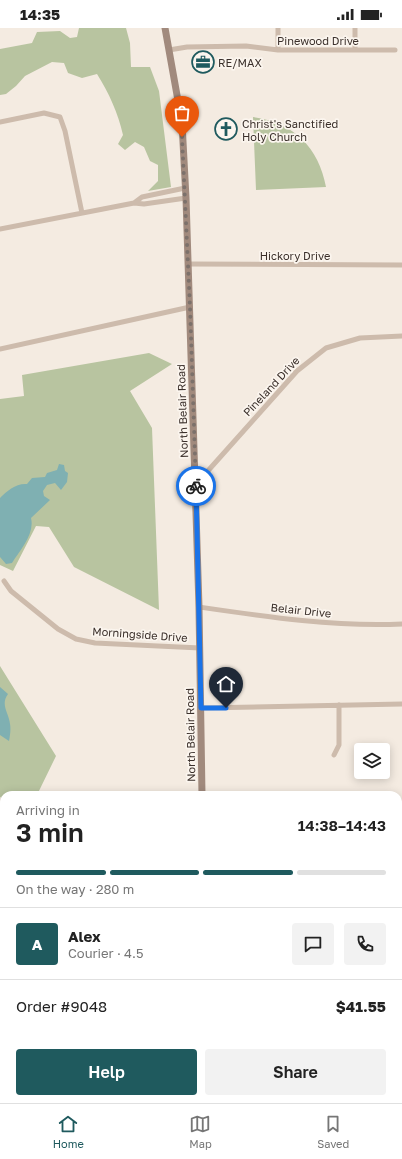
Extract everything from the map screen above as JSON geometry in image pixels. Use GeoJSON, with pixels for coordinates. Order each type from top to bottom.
{"type":"FeatureCollection","features":[{"type":"Feature","properties":{"kind":"main road","name":"North Belair Road"},"geometry":{"type":"LineString","coordinates":[[165,28],[182,123],[186,198],[199,607],[202,791]]}},
{"type":"Feature","properties":{"kind":"street"},"geometry":{"type":"LineString","coordinates":[[278,28],[278,50]]}},
{"type":"Feature","properties":{"kind":"street"},"geometry":{"type":"LineString","coordinates":[[355,28],[355,50]]}},
{"type":"Feature","properties":{"kind":"street","name":"Pinewood Drive"},"geometry":{"type":"LineString","coordinates":[[169,50],[187,47],[246,46],[278,50],[395,50]]}},
{"type":"Feature","properties":{"kind":"street"},"geometry":{"type":"LineString","coordinates":[[0,122],[44,113],[60,117],[65,131],[82,213]]}},
{"type":"Feature","properties":{"kind":"street"},"geometry":{"type":"LineString","coordinates":[[134,203],[142,197],[185,188]]}},
{"type":"Feature","properties":{"kind":"street"},"geometry":{"type":"LineString","coordinates":[[158,194],[159,202]]}},
{"type":"Feature","properties":{"kind":"street"},"geometry":{"type":"LineString","coordinates":[[0,229],[134,203],[144,204],[186,198]]}},
{"type":"Feature","properties":{"kind":"street","name":"Hickory Drive"},"geometry":{"type":"LineString","coordinates":[[188,264],[402,266]]}},
{"type":"Feature","properties":{"kind":"street"},"geometry":{"type":"LineString","coordinates":[[0,350],[190,307]]}},
{"type":"Feature","properties":{"kind":"street","name":"Pineland Drive"},"geometry":{"type":"LineString","coordinates":[[195,474],[206,473],[297,371],[326,348],[360,338],[402,336]]}},
{"type":"Feature","properties":{"kind":"street","name":"Morningside Drive"},"geometry":{"type":"LineString","coordinates":[[4,581],[11,591],[58,629],[76,638],[95,643],[200,648]]}},
{"type":"Feature","properties":{"kind":"street","name":"Belair Drive"},"geometry":{"type":"LineString","coordinates":[[199,607],[337,624],[402,624]]}},
{"type":"Feature","properties":{"kind":"street"},"geometry":{"type":"LineString","coordinates":[[201,708],[402,704]]}},
{"type":"Feature","properties":{"kind":"street"},"geometry":{"type":"LineString","coordinates":[[334,755],[339,745],[339,705]]}},
{"type":"Feature","properties":{"kind":"green space"},"geometry":{"type":"Polygon","coordinates":[[[79,28],[126,28],[130,43],[131,67],[150,67],[159,91],[171,187],[148,191],[158,181],[158,165],[150,161],[144,147],[135,142],[125,150],[118,144],[123,135],[119,119],[113,103],[97,74],[82,78],[68,73],[64,63],[52,62],[25,76],[6,94],[0,95],[0,49],[32,43],[37,32],[60,31],[70,38],[77,37],[79,28]]]}},
{"type":"Feature","properties":{"kind":"green space"},"geometry":{"type":"Polygon","coordinates":[[[253,117],[280,124],[302,139],[317,160],[326,187],[256,190],[253,117]]]}},
{"type":"Feature","properties":{"kind":"green space"},"geometry":{"type":"Polygon","coordinates":[[[149,353],[172,364],[130,391],[152,428],[159,610],[74,567],[49,527],[36,526],[13,571],[0,565],[0,399],[24,396],[22,375],[149,353]]]}},
{"type":"Feature","properties":{"kind":"green space"},"geometry":{"type":"Polygon","coordinates":[[[0,666],[56,756],[39,791],[0,791],[0,666]]]}},
{"type":"Feature","properties":{"kind":"water"},"geometry":{"type":"Polygon","coordinates":[[[59,464],[64,465],[65,471],[68,473],[67,482],[61,490],[55,483],[47,485],[43,491],[44,496],[50,500],[31,518],[31,530],[26,542],[12,563],[6,564],[0,557],[0,498],[15,486],[27,484],[32,478],[45,477],[47,473],[57,470],[59,464]]]}},
{"type":"Feature","properties":{"kind":"water"},"geometry":{"type":"Polygon","coordinates":[[[0,687],[8,694],[5,705],[10,726],[9,741],[0,735],[0,687]]]}},
{"type":"Feature","properties":{"kind":"way so far"},"geometry":{"type":"LineString","coordinates":[[182,137],[186,198],[196,486]]}},
{"type":"Feature","properties":{"kind":"place","name":"RE/MAX"},"geometry":{"type":"Point","coordinates":[203,62]}},
{"type":"Feature","properties":{"kind":"place","name":"Christ's Sanctified Holy Church"},"geometry":{"type":"Point","coordinates":[226,129]}},
{"type":"Feature","properties":{"kind":"route"},"geometry":{"type":"LineString","coordinates":[[196,486],[201,708],[226,708]]}}]}
